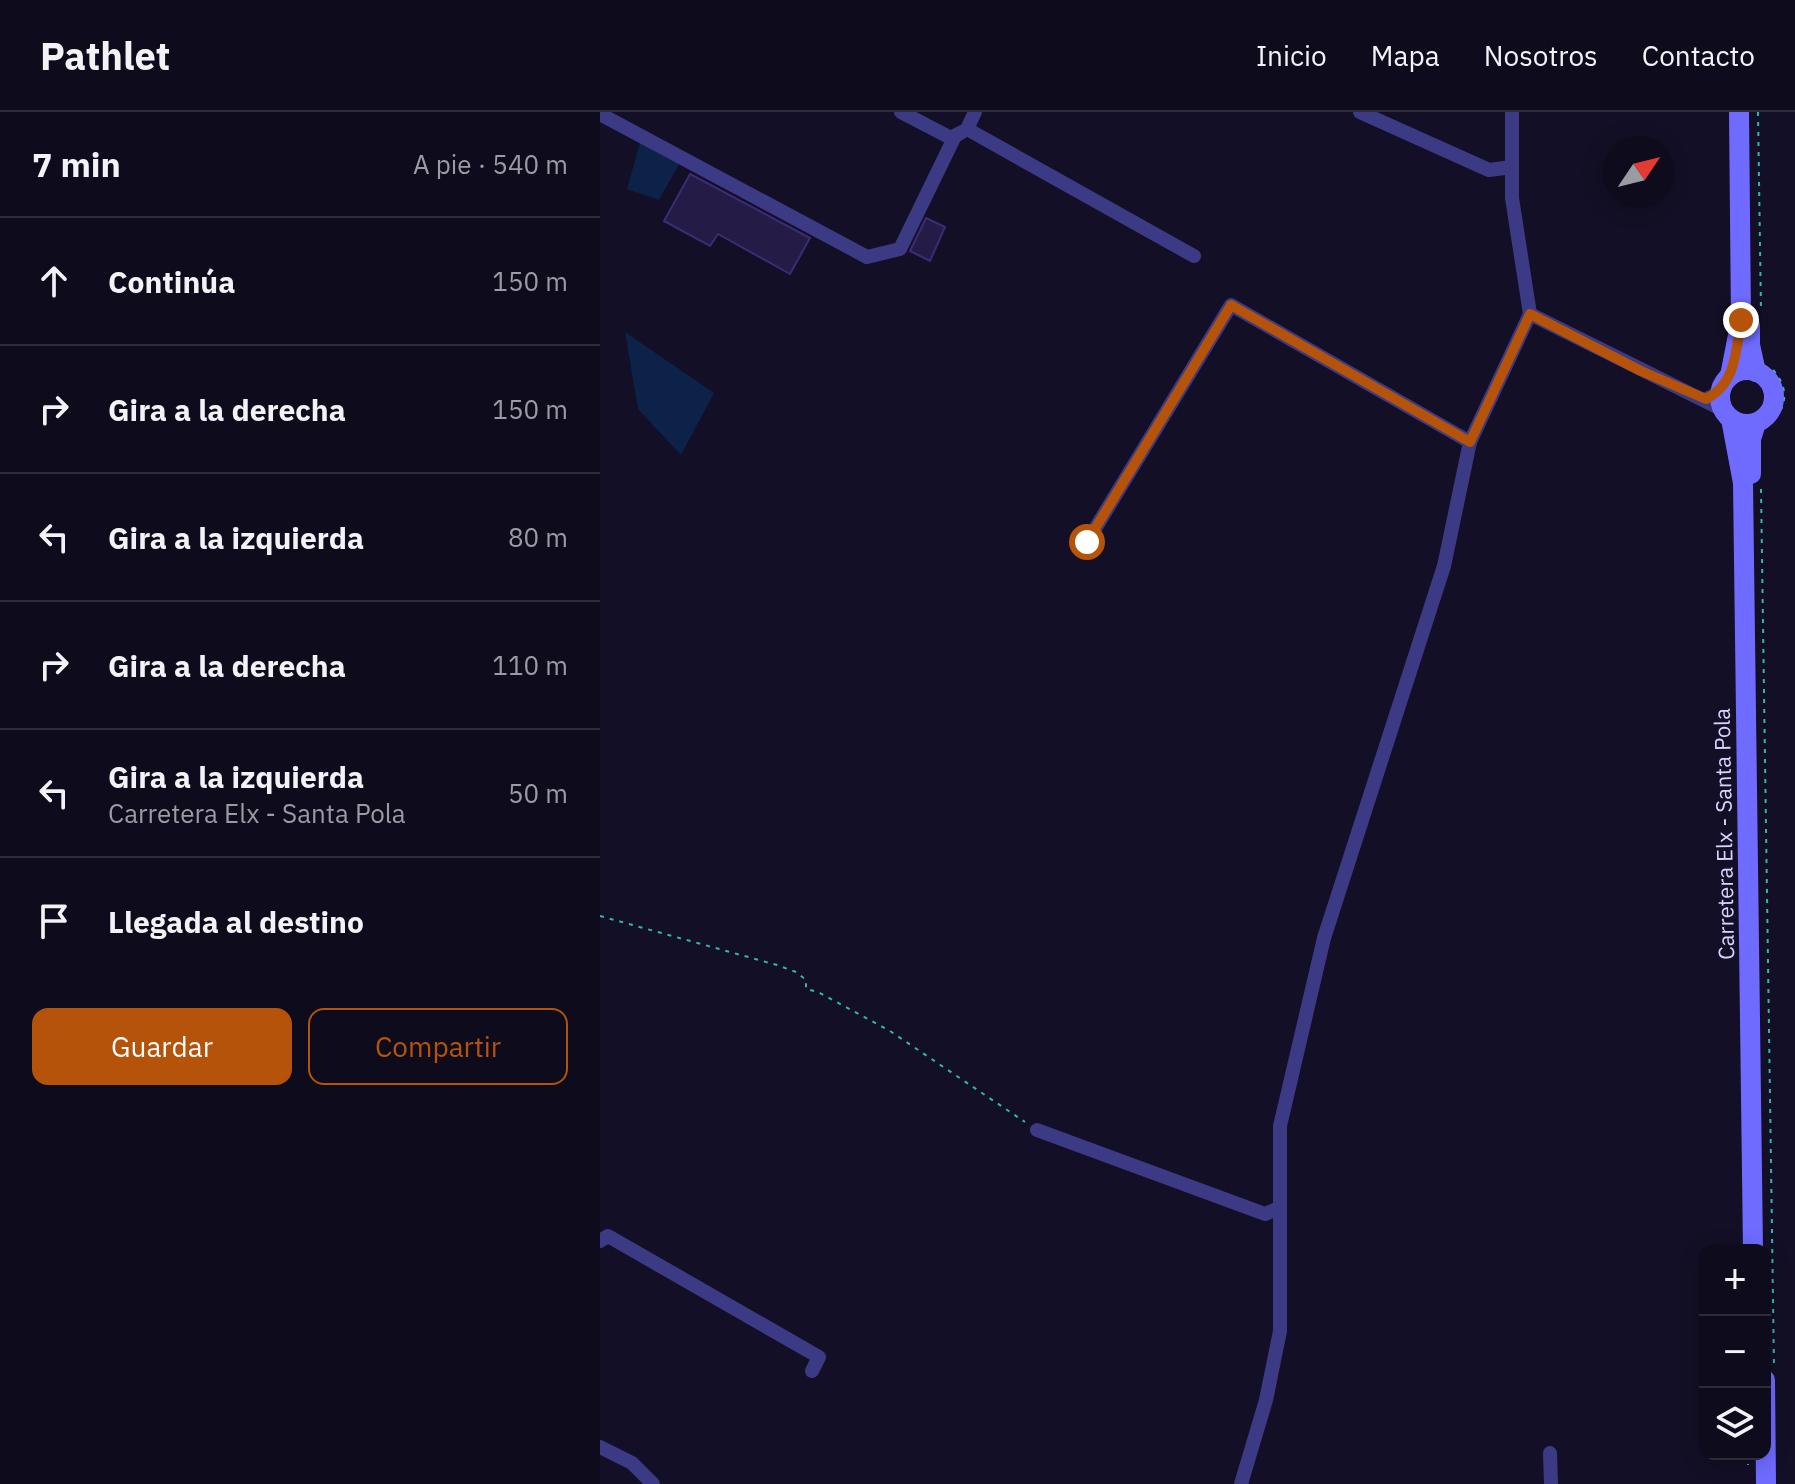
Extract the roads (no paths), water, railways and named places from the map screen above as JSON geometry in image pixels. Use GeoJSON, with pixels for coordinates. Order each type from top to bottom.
{"type":"FeatureCollection","features":[{"type":"Feature","properties":{"kind":"main road","name":"Carretera Elx - Santa Pola"},"geometry":{"type":"LineString","coordinates":[[1739,112],[1741,320],[1722,399],[1743,483],[1753,1244]]}},
{"type":"Feature","properties":{"kind":"main road"},"geometry":{"type":"LineString","coordinates":[[1751,112],[1750,345],[1764,370],[1770,382],[1774,398],[1769,414],[1762,423],[1747,424],[1722,399],[1738,372],[1764,370]]}},
{"type":"Feature","properties":{"kind":"main road","name":"Carretera Elx - Santa Pola"},"geometry":{"type":"LineString","coordinates":[[1761,1244],[1761,963],[1751,439],[1762,423]]}},
{"type":"Feature","properties":{"kind":"main road"},"geometry":{"type":"LineString","coordinates":[[1766,1484],[1770,1388]]}},
{"type":"Feature","properties":{"kind":"main road"},"geometry":{"type":"LineString","coordinates":[[1755,1460],[1756,1484]]}},
{"type":"Feature","properties":{"kind":"street"},"geometry":{"type":"LineString","coordinates":[[901,112],[951,138],[961,133]]}},
{"type":"Feature","properties":{"kind":"street"},"geometry":{"type":"LineString","coordinates":[[600,114],[867,257],[900,249],[975,112]]}},
{"type":"Feature","properties":{"kind":"street"},"geometry":{"type":"LineString","coordinates":[[1360,112],[1489,170],[1512,167]]}},
{"type":"Feature","properties":{"kind":"street"},"geometry":{"type":"LineString","coordinates":[[1241,1484],[1266,1400],[1280,1331],[1280,1126],[1324,938],[1440,578],[1470,442],[1530,314],[1512,198],[1512,112]]}},
{"type":"Feature","properties":{"kind":"street"},"geometry":{"type":"LineString","coordinates":[[961,133],[1194,256]]}},
{"type":"Feature","properties":{"kind":"street"},"geometry":{"type":"LineString","coordinates":[[1087,542],[1231,305],[1470,442]]}},
{"type":"Feature","properties":{"kind":"street"},"geometry":{"type":"LineString","coordinates":[[1530,314],[1641,371],[1722,399]]}},
{"type":"Feature","properties":{"kind":"street"},"geometry":{"type":"LineString","coordinates":[[1037,1130],[1265,1214],[1279,1208]]}},
{"type":"Feature","properties":{"kind":"street"},"geometry":{"type":"LineString","coordinates":[[600,1241],[608,1236],[819,1357],[812,1371]]}},
{"type":"Feature","properties":{"kind":"street"},"geometry":{"type":"LineString","coordinates":[[600,1447],[632,1463],[653,1484]]}},
{"type":"Feature","properties":{"kind":"street"},"geometry":{"type":"LineString","coordinates":[[1550,1453],[1551,1484]]}},
{"type":"Feature","properties":{"kind":"water"},"geometry":{"type":"Polygon","coordinates":[[[640,143],[679,164],[659,200],[627,189],[640,143]]]}},
{"type":"Feature","properties":{"kind":"water"},"geometry":{"type":"Polygon","coordinates":[[[625,332],[714,393],[681,455],[638,409],[625,332]]]}}]}
